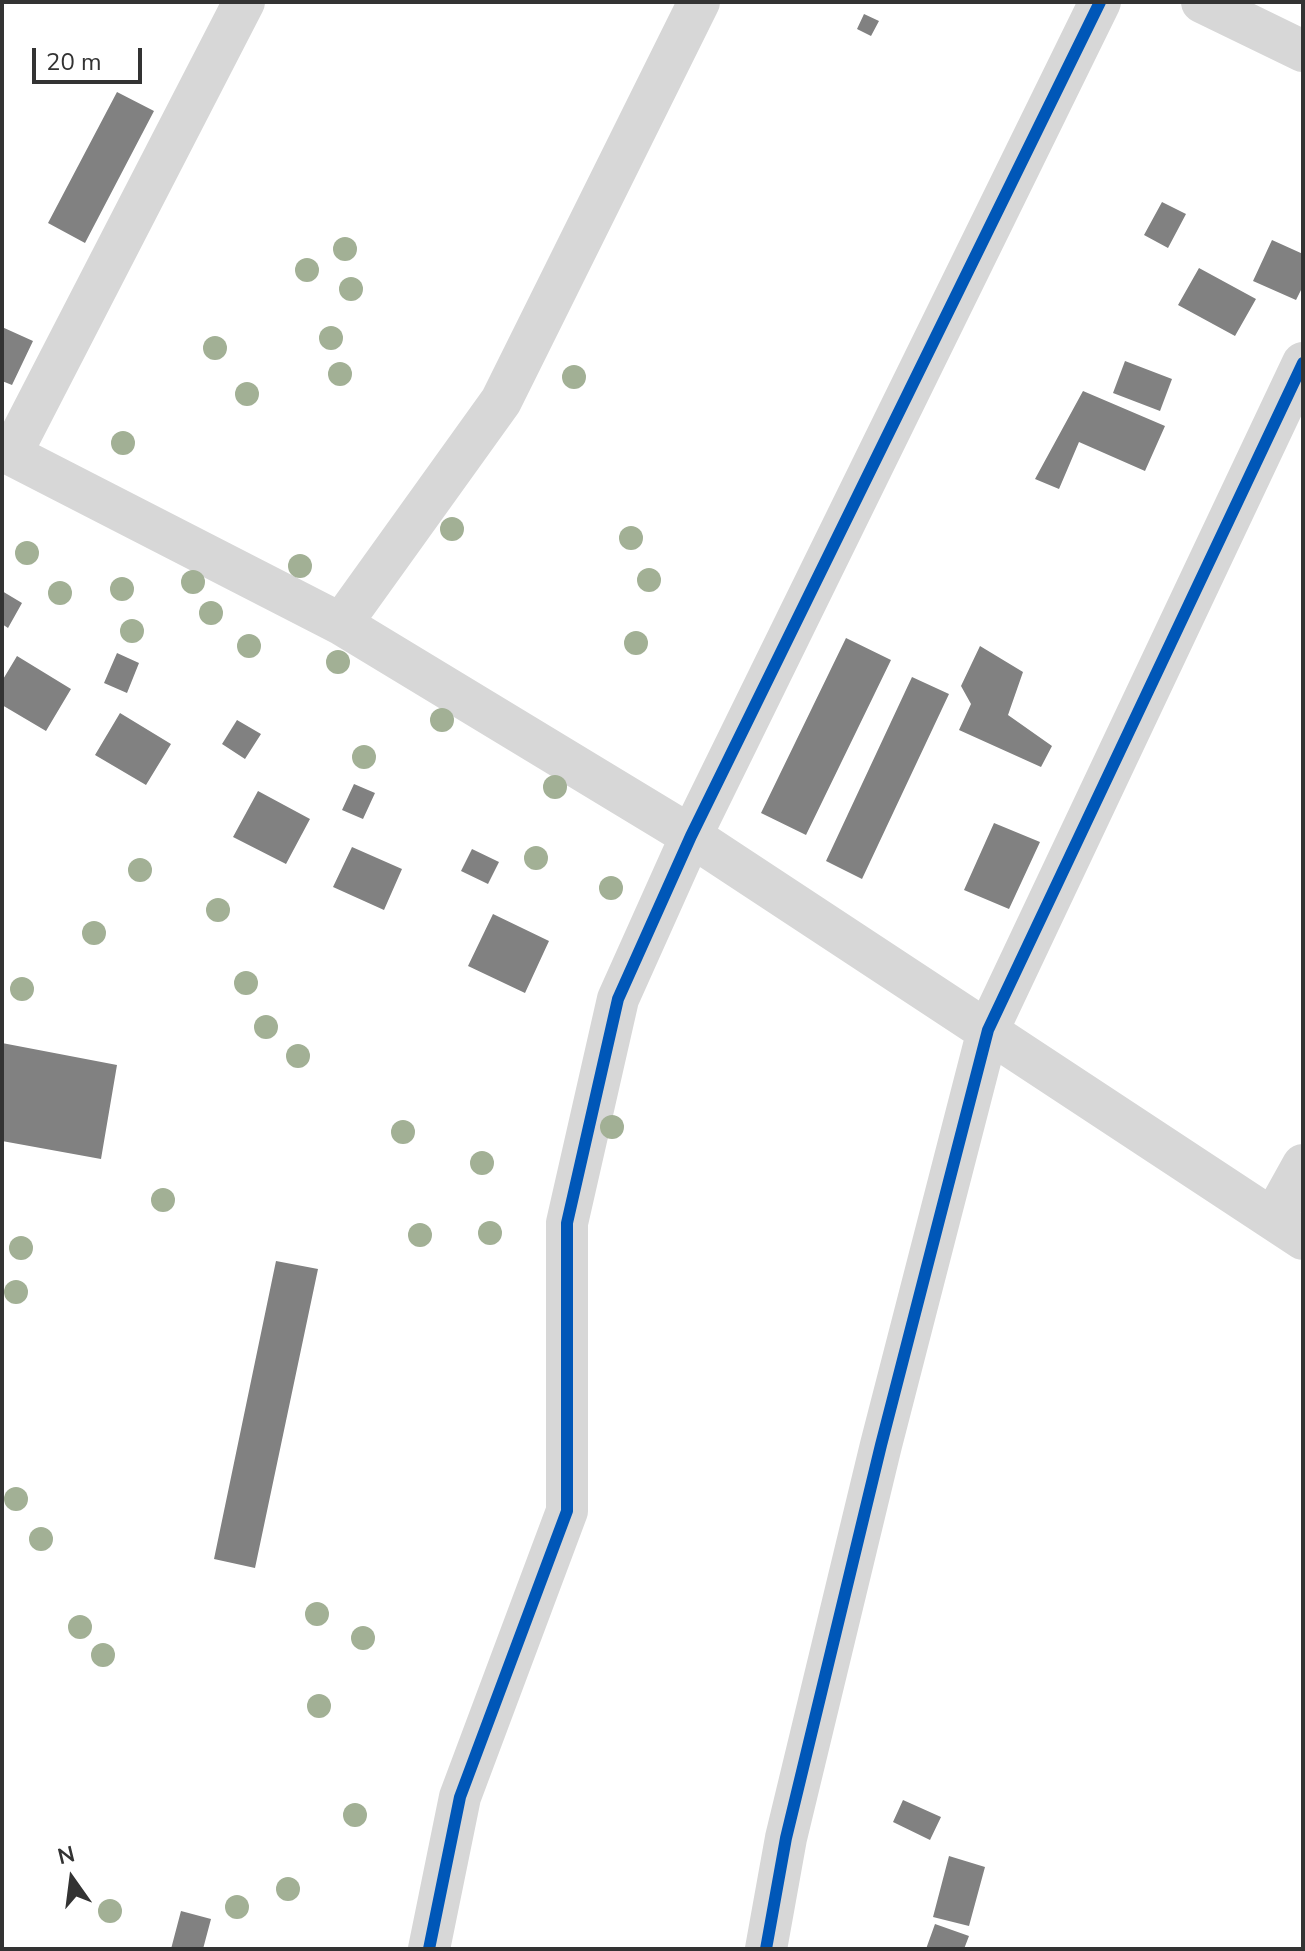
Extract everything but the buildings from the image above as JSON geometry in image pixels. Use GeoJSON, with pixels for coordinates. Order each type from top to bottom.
{"type":"FeatureCollection","features":[{"type":"Feature","properties":{"kind":"street"},"geometry":{"type":"LineString","coordinates":[[244,2],[6,452],[341,624],[691,836],[1288,1229],[1303,1165]]}},
{"type":"Feature","properties":{"kind":"street"},"geometry":{"type":"LineString","coordinates":[[341,624],[501,401],[699,2]]}},
{"type":"Feature","properties":{"kind":"street"},"geometry":{"type":"LineString","coordinates":[[429,1949],[460,1797],[567,1511],[567,1223],[618,999],[691,836],[1100,2]]}},
{"type":"Feature","properties":{"kind":"street"},"geometry":{"type":"LineString","coordinates":[[1202,2],[1303,51]]}},
{"type":"Feature","properties":{"kind":"street"},"geometry":{"type":"LineString","coordinates":[[766,1949],[786,1838],[822,1687],[988,1030],[1303,363]]}},
{"type":"Feature","properties":{"kind":"cycle path"},"geometry":{"type":"LineString","coordinates":[[429,1949],[460,1797],[567,1511],[567,1223],[618,999],[691,836],[1100,2]]}},
{"type":"Feature","properties":{"kind":"cycle path"},"geometry":{"type":"LineString","coordinates":[[766,1949],[786,1838],[881,1445],[988,1030],[1303,363]]}}]}
